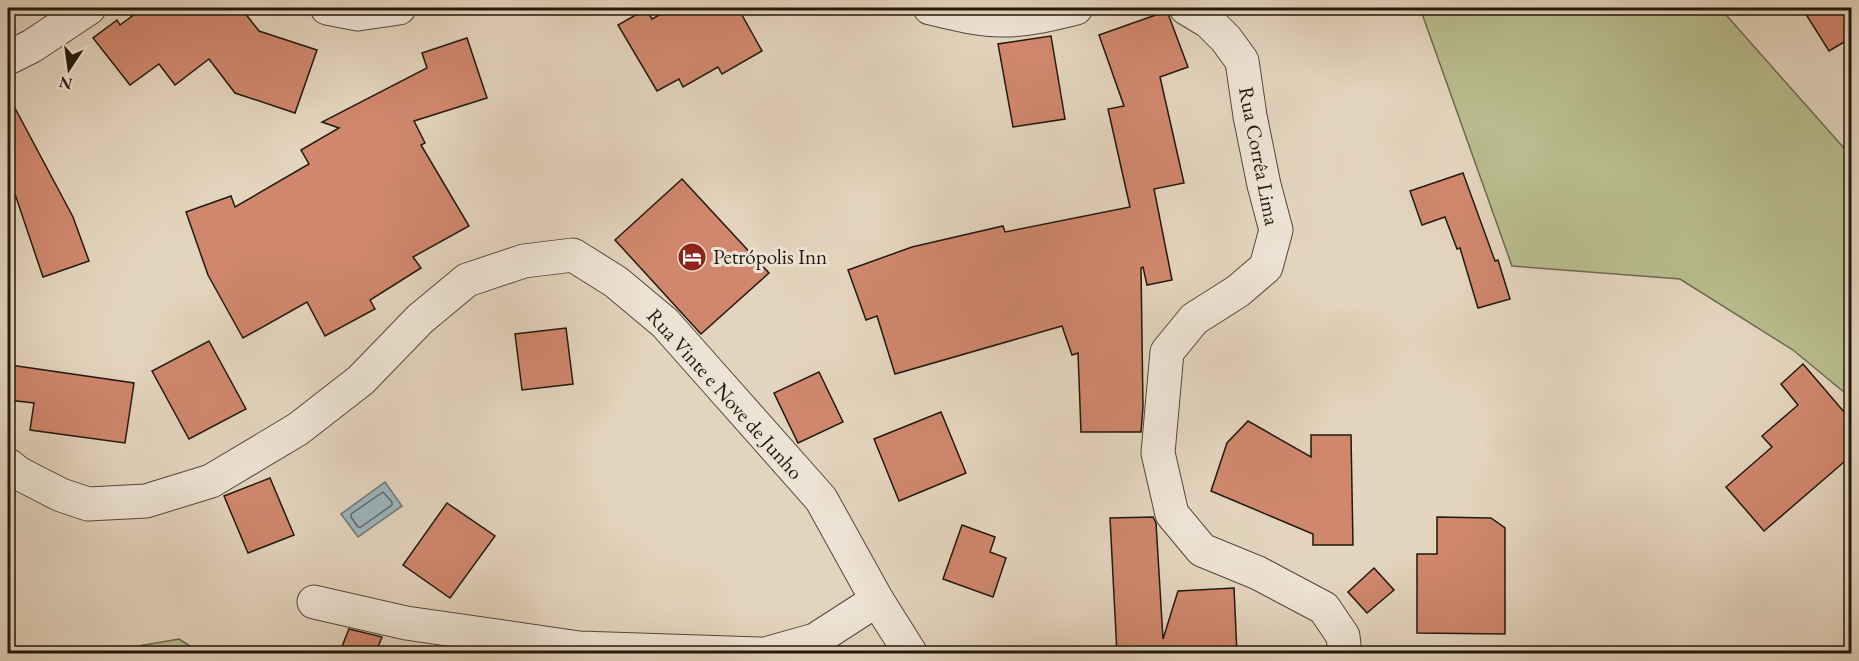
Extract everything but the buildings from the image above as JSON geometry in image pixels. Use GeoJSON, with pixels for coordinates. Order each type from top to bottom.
{"type":"FeatureCollection","features":[{"type":"Feature","properties":{"kind":"street"},"geometry":{"type":"LineString","coordinates":[[8,58],[32,46],[89,8]]}},
{"type":"Feature","properties":{"kind":"street"},"geometry":{"type":"LineString","coordinates":[[327,8],[358,14],[399,8]]}},
{"type":"Feature","properties":{"kind":"street"},"geometry":{"type":"LineString","coordinates":[[930,8],[1002,21],[1051,15],[1076,8]]}},
{"type":"Feature","properties":{"kind":"street","name":"Rua Corrêa Lima"},"geometry":{"type":"LineString","coordinates":[[1186,8],[1209,22],[1226,39],[1242,61],[1250,116],[1276,230],[1266,267],[1238,291],[1194,320],[1167,352],[1158,453],[1172,514],[1202,550],[1258,573],[1324,608],[1343,636],[1345,654]]}},
{"type":"Feature","properties":{"kind":"street","name":"Rua Vinte e Nove de Junho"},"geometry":{"type":"LineString","coordinates":[[8,465],[18,473],[61,495],[88,504],[146,501],[212,481],[298,429],[361,380],[420,319],[467,280],[524,261],[573,255],[616,282],[665,323],[821,499],[877,600],[911,654]]}},
{"type":"Feature","properties":{"kind":"street"},"geometry":{"type":"LineString","coordinates":[[765,654],[815,640],[877,600]]}},
{"type":"Feature","properties":{"kind":"street"},"geometry":{"type":"LineString","coordinates":[[315,602],[406,623],[579,648],[759,654]]}},
{"type":"Feature","properties":{"kind":"green space"},"geometry":{"type":"Polygon","coordinates":[[[1420,8],[1720,8],[1851,156],[1851,398],[1793,350],[1680,279],[1512,266],[1420,8]]]}},
{"type":"Feature","properties":{"kind":"green space"},"geometry":{"type":"Polygon","coordinates":[[[179,639],[201,653],[98,653],[179,639]]]}},
{"type":"Feature","properties":{"kind":"water"},"geometry":{"type":"Polygon","coordinates":[[[385,482],[402,506],[358,537],[341,514],[385,482]]]}},
{"type":"Feature","properties":{"kind":"place","name":"Petrópolis Inn"},"geometry":{"type":"Point","coordinates":[692,257]}}]}
